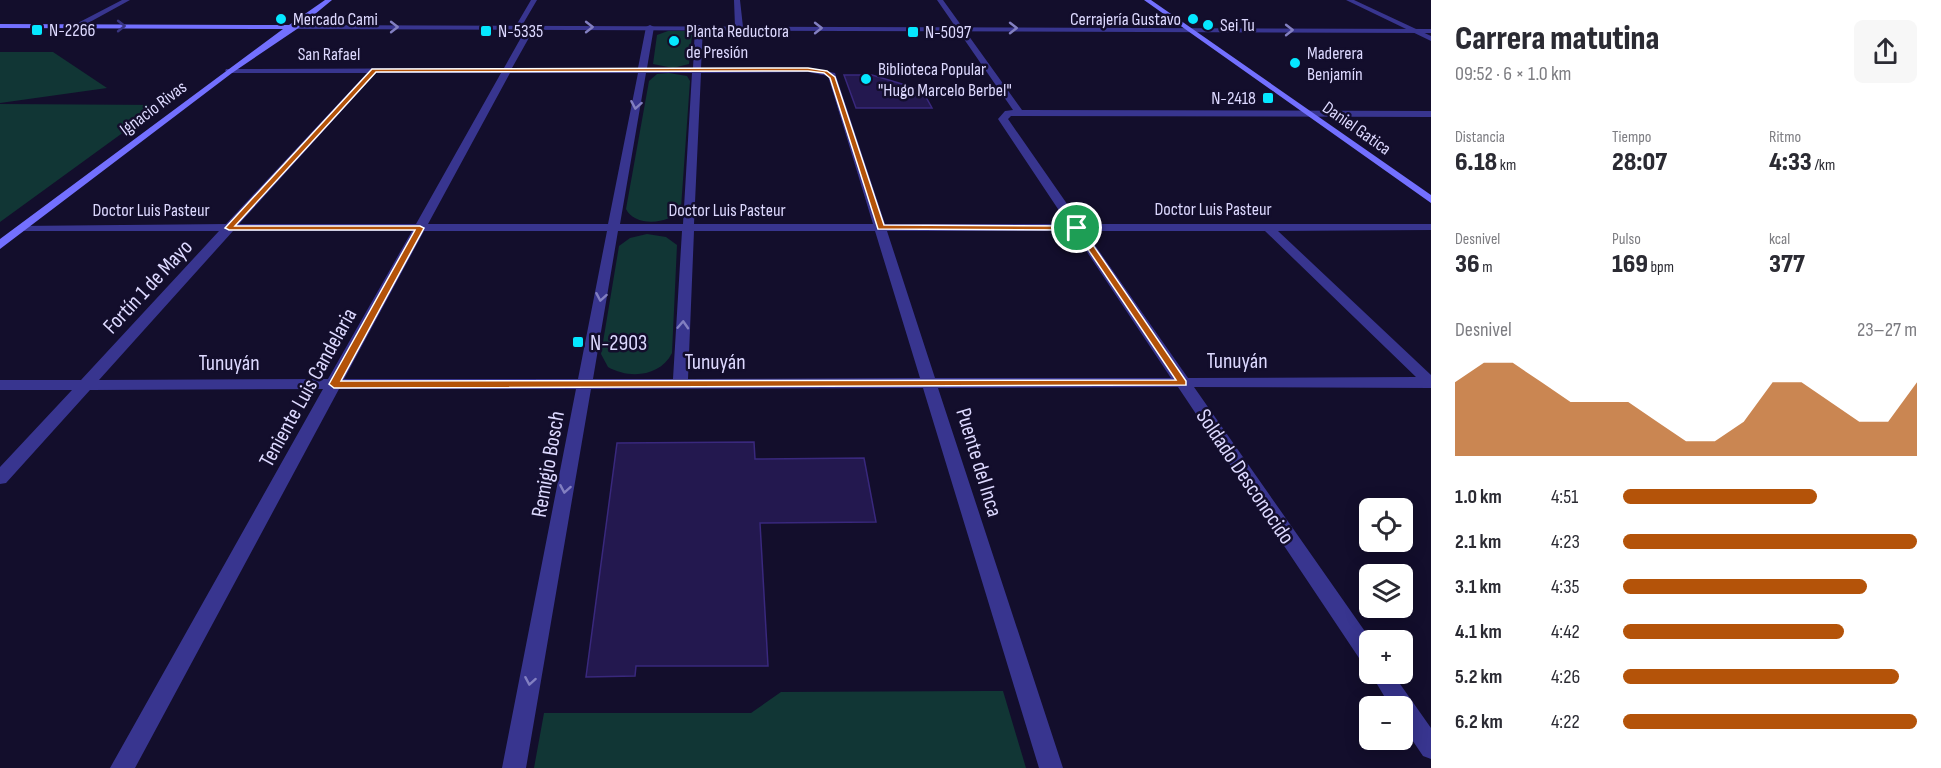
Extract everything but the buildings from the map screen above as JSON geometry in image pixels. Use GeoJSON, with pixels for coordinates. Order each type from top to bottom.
{"type":"FeatureCollection","features":[{"type":"Feature","properties":{"kind":"main road","name":"Ignacio Rivas"},"geometry":{"type":"LineString","coordinates":[[0,245],[229,70],[294,27],[329,0]]}},
{"type":"Feature","properties":{"kind":"main road","name":"Daniel Gatica"},"geometry":{"type":"LineString","coordinates":[[1147,0],[1431,200]]}},
{"type":"Feature","properties":{"kind":"main road"},"geometry":{"type":"LineString","coordinates":[[0,26],[294,27]]}},
{"type":"Feature","properties":{"kind":"street"},"geometry":{"type":"LineString","coordinates":[[76,26],[127,0]]}},
{"type":"Feature","properties":{"kind":"street","name":"Teniente Luis Candelaria"},"geometry":{"type":"LineString","coordinates":[[122,768],[507,70],[534,0]]}},
{"type":"Feature","properties":{"kind":"street"},"geometry":{"type":"LineString","coordinates":[[737,0],[739,27]]}},
{"type":"Feature","properties":{"kind":"street","name":"Soldado Desconocido"},"geometry":{"type":"LineString","coordinates":[[940,0],[960,28],[1012,114],[1004,121],[1359,641]]}},
{"type":"Feature","properties":{"kind":"street"},"geometry":{"type":"LineString","coordinates":[[1349,0],[1431,39]]}},
{"type":"Feature","properties":{"kind":"street"},"geometry":{"type":"LineString","coordinates":[[294,27],[1431,31]]}},
{"type":"Feature","properties":{"kind":"street","name":"Remigio Bosch"},"geometry":{"type":"LineString","coordinates":[[514,768],[650,27]]}},
{"type":"Feature","properties":{"kind":"street"},"geometry":{"type":"LineString","coordinates":[[680,384],[699,27]]}},
{"type":"Feature","properties":{"kind":"street","name":"San Rafael"},"geometry":{"type":"LineString","coordinates":[[229,70],[825,72]]}},
{"type":"Feature","properties":{"kind":"street","name":"Fortín 1 de Mayo"},"geometry":{"type":"LineString","coordinates":[[0,478],[374,70]]}},
{"type":"Feature","properties":{"kind":"street","name":"Puente del Inca"},"geometry":{"type":"LineString","coordinates":[[825,72],[833,77],[1051,768]]}},
{"type":"Feature","properties":{"kind":"street"},"geometry":{"type":"LineString","coordinates":[[1012,114],[1431,114]]}},
{"type":"Feature","properties":{"kind":"street"},"geometry":{"type":"LineString","coordinates":[[1268,227],[1431,383]]}},
{"type":"Feature","properties":{"kind":"street","name":"Doctor Luis Pasteur"},"geometry":{"type":"LineString","coordinates":[[22,228],[1431,227]]}},
{"type":"Feature","properties":{"kind":"street","name":"Tunuyán"},"geometry":{"type":"LineString","coordinates":[[0,385],[1431,383]]}},
{"type":"Feature","properties":{"kind":"street"},"geometry":{"type":"LineString","coordinates":[[1388,684],[1431,748]]}},
{"type":"Feature","properties":{"kind":"green space"},"geometry":{"type":"Polygon","coordinates":[[[668,31],[685,31],[692,35],[689,64],[673,68],[653,64],[657,35],[668,31]]]}},
{"type":"Feature","properties":{"kind":"green space"},"geometry":{"type":"Polygon","coordinates":[[[0,52],[53,52],[107,88],[0,103],[0,52]]]}},
{"type":"Feature","properties":{"kind":"green space"},"geometry":{"type":"Polygon","coordinates":[[[657,74],[687,76],[690,81],[681,208],[676,214],[661,221],[644,221],[630,215],[626,209],[649,81],[657,74]]]}},
{"type":"Feature","properties":{"kind":"green space"},"geometry":{"type":"Polygon","coordinates":[[[0,104],[161,105],[0,222],[0,104]]]}},
{"type":"Feature","properties":{"kind":"green space"},"geometry":{"type":"Polygon","coordinates":[[[647,234],[666,237],[677,245],[672,353],[667,361],[652,371],[643,374],[625,373],[608,367],[601,354],[619,246],[630,238],[647,234]]]}},
{"type":"Feature","properties":{"kind":"green space"},"geometry":{"type":"Polygon","coordinates":[[[1003,691],[1026,768],[534,768],[544,713],[751,713],[781,692],[1003,691]]]}},
{"type":"Feature","properties":{"kind":"place","name":"Mercado Cami"},"geometry":{"type":"Point","coordinates":[281,19]}},
{"type":"Feature","properties":{"kind":"place","name":"Cerrajería Gustavo"},"geometry":{"type":"Point","coordinates":[1193,19]}},
{"type":"Feature","properties":{"kind":"place","name":"Sei Tu"},"geometry":{"type":"Point","coordinates":[1208,25]}},
{"type":"Feature","properties":{"kind":"place","name":"N-2266"},"geometry":{"type":"Point","coordinates":[37,30]}},
{"type":"Feature","properties":{"kind":"place","name":"N-5335"},"geometry":{"type":"Point","coordinates":[486,31]}},
{"type":"Feature","properties":{"kind":"place","name":"N-5097"},"geometry":{"type":"Point","coordinates":[913,32]}},
{"type":"Feature","properties":{"kind":"place","name":"Planta Reductora de Presión"},"geometry":{"type":"Point","coordinates":[674,41]}},
{"type":"Feature","properties":{"kind":"place","name":"Maderera Benjamín"},"geometry":{"type":"Point","coordinates":[1295,63]}},
{"type":"Feature","properties":{"kind":"place","name":"Biblioteca Popular \"Hugo Marcelo Berbel\""},"geometry":{"type":"Point","coordinates":[866,79]}},
{"type":"Feature","properties":{"kind":"place","name":"N-2418"},"geometry":{"type":"Point","coordinates":[1268,98]}},
{"type":"Feature","properties":{"kind":"place","name":"N-2903"},"geometry":{"type":"Point","coordinates":[578,342]}},
{"type":"Feature","properties":{"kind":"route"},"geometry":{"type":"LineString","coordinates":[[374,70],[820,70],[833,77],[880,228],[1077,228],[1183,383],[334,384],[420,228],[229,228],[374,70]]}}]}
